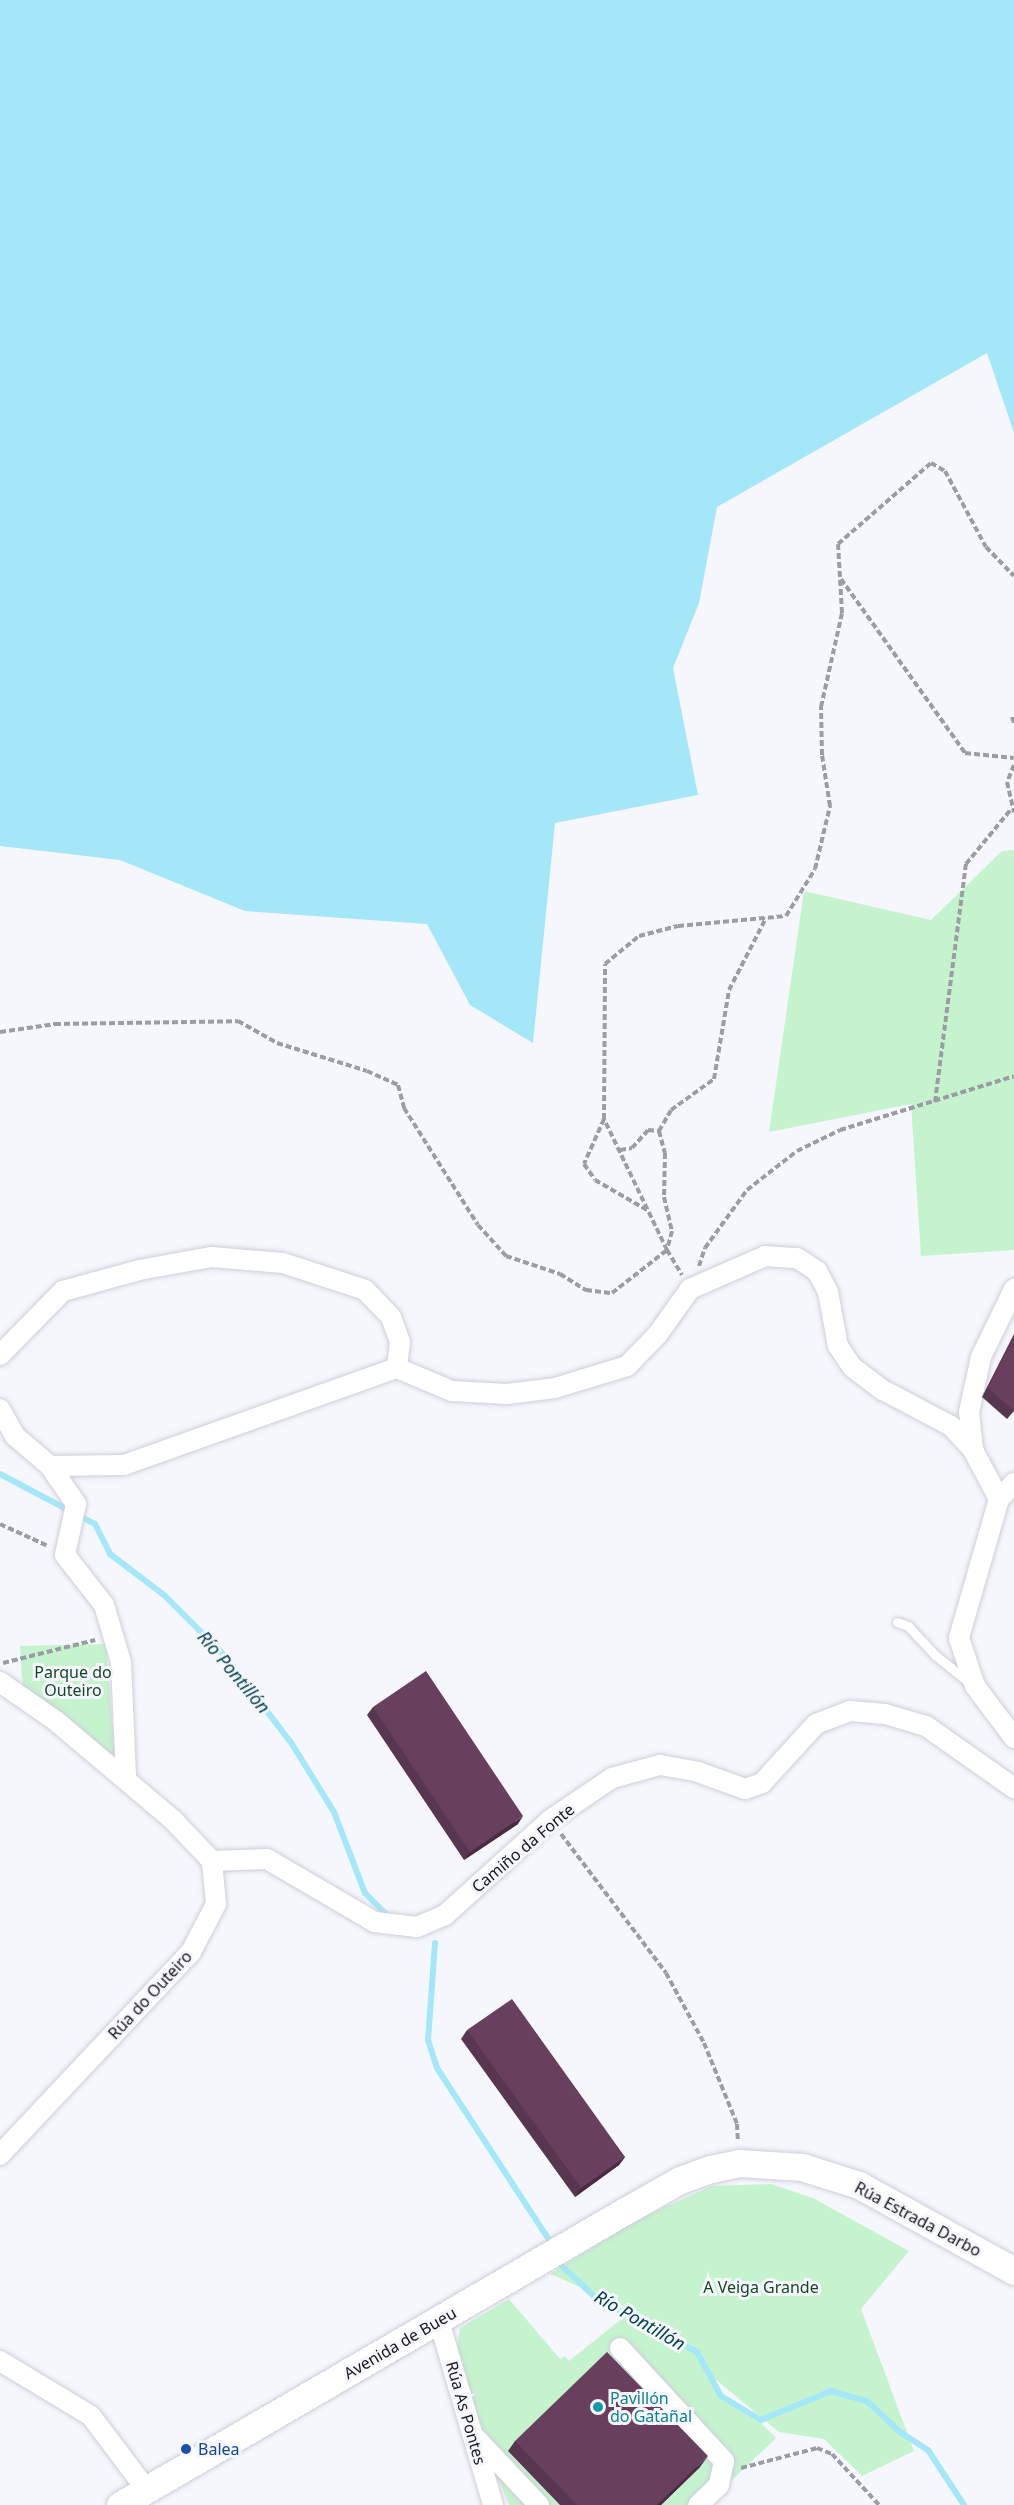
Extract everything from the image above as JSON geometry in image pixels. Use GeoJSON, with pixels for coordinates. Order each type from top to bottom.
{"type":"FeatureCollection","features":[{"type":"Feature","properties":{"kind":"main road","name":"Rúa Estrada Darbo"},"geometry":{"type":"LineString","coordinates":[[680,2180],[739,2163],[802,2167],[859,2185],[1014,2271]]}},
{"type":"Feature","properties":{"kind":"main road","name":"Avenida de Bueu"},"geometry":{"type":"LineString","coordinates":[[135,2499],[680,2180]]}},
{"type":"Feature","properties":{"kind":"street"},"geometry":{"type":"LineString","coordinates":[[50,1467],[124,1465],[397,1368],[452,1391],[507,1394],[555,1388],[627,1366],[658,1334],[690,1289],[765,1256],[797,1258],[817,1271],[828,1292],[838,1346],[852,1367],[883,1390],[951,1426],[974,1450],[999,1499]]}},
{"type":"Feature","properties":{"kind":"street"},"geometry":{"type":"LineString","coordinates":[[0,1355],[63,1291],[139,1270],[211,1257],[283,1263],[365,1290],[391,1317],[400,1342],[397,1368]]}},
{"type":"Feature","properties":{"kind":"street"},"geometry":{"type":"LineString","coordinates":[[974,1450],[969,1412],[981,1357],[1014,1289]]}},
{"type":"Feature","properties":{"kind":"street"},"geometry":{"type":"LineString","coordinates":[[0,1409],[15,1436],[50,1467],[76,1504],[65,1555],[104,1605],[121,1662],[126,1777]]}},
{"type":"Feature","properties":{"kind":"street"},"geometry":{"type":"LineString","coordinates":[[1014,1483],[999,1499],[959,1638],[975,1686],[1014,1738]]}},
{"type":"Feature","properties":{"kind":"street"},"geometry":{"type":"LineString","coordinates":[[0,1682],[126,1777],[212,1861]]}},
{"type":"Feature","properties":{"kind":"street","name":"Camiño da Fonte"},"geometry":{"type":"LineString","coordinates":[[212,1861],[267,1859],[375,1922],[417,1927],[445,1915],[550,1820],[612,1778],[660,1765],[698,1772],[745,1789],[762,1783],[816,1724],[850,1711],[885,1714],[926,1726],[1014,1788]]}},
{"type":"Feature","properties":{"kind":"street","name":"Rúa do Outeiro"},"geometry":{"type":"LineString","coordinates":[[0,2155],[191,1952],[216,1904],[212,1861]]}},
{"type":"Feature","properties":{"kind":"street","name":"Rúa As Pontes"},"geometry":{"type":"LineString","coordinates":[[439,2321],[493,2505]]}},
{"type":"Feature","properties":{"kind":"street"},"geometry":{"type":"LineString","coordinates":[[620,2348],[724,2461],[719,2485],[698,2505]]}},
{"type":"Feature","properties":{"kind":"street"},"geometry":{"type":"LineString","coordinates":[[0,2361],[91,2416],[135,2499]]}},
{"type":"Feature","properties":{"kind":"street"},"geometry":{"type":"LineString","coordinates":[[472,2434],[539,2505]]}},
{"type":"Feature","properties":{"kind":"lane"},"geometry":{"type":"LineString","coordinates":[[897,1622],[908,1626],[935,1655],[975,1686]]}},
{"type":"Feature","properties":{"kind":"path"},"geometry":{"type":"LineString","coordinates":[[649,1211],[595,1180],[584,1164],[604,1119],[605,964],[639,936],[678,926],[786,916],[815,869],[830,806],[822,755],[821,707],[842,613],[838,544],[931,463],[945,471],[986,547],[1014,576]]}},
{"type":"Feature","properties":{"kind":"path"},"geometry":{"type":"LineString","coordinates":[[840,578],[964,753],[1014,758]]}},
{"type":"Feature","properties":{"kind":"path"},"geometry":{"type":"LineString","coordinates":[[1012,717],[1014,723]]}},
{"type":"Feature","properties":{"kind":"path"},"geometry":{"type":"LineString","coordinates":[[934,1102],[966,864],[1013,810],[1007,783],[1014,765]]}},
{"type":"Feature","properties":{"kind":"path"},"geometry":{"type":"LineString","coordinates":[[0,1032],[55,1024],[238,1021],[277,1043],[367,1071],[398,1085],[404,1108],[478,1225],[506,1256],[560,1274],[586,1290],[612,1293],[667,1250],[672,1231],[664,1197],[665,1153],[659,1131],[671,1110],[714,1079],[729,990],[766,918]]}},
{"type":"Feature","properties":{"kind":"path"},"geometry":{"type":"LineString","coordinates":[[690,1289],[705,1248],[747,1190],[797,1151],[840,1130],[1014,1076]]}},
{"type":"Feature","properties":{"kind":"path"},"geometry":{"type":"LineString","coordinates":[[604,1119],[667,1250],[690,1289]]}},
{"type":"Feature","properties":{"kind":"path"},"geometry":{"type":"LineString","coordinates":[[619,1150],[632,1148],[648,1130],[659,1131]]}},
{"type":"Feature","properties":{"kind":"path"},"geometry":{"type":"LineString","coordinates":[[0,1524],[65,1555]]}},
{"type":"Feature","properties":{"kind":"path"},"geometry":{"type":"LineString","coordinates":[[0,1664],[113,1636]]}},
{"type":"Feature","properties":{"kind":"path"},"geometry":{"type":"LineString","coordinates":[[550,1820],[666,1973],[704,2043],[737,2124],[739,2163]]}},
{"type":"Feature","properties":{"kind":"path"},"geometry":{"type":"LineString","coordinates":[[722,2473],[818,2448],[832,2454],[879,2505]]}},
{"type":"Feature","properties":{"kind":"green space"},"geometry":{"type":"Polygon","coordinates":[[[1014,850],[1014,1250],[921,1256],[911,1104],[769,1132],[804,891],[931,920],[1002,851],[1014,850]]]}},
{"type":"Feature","properties":{"kind":"green space","name":"Parque do Outeiro"},"geometry":{"type":"Polygon","coordinates":[[[106,1644],[115,1758],[23,1691],[20,1646],[106,1644]]]}},
{"type":"Feature","properties":{"kind":"green space","name":"A Veiga Grande"},"geometry":{"type":"Polygon","coordinates":[[[771,2184],[813,2198],[909,2251],[861,2309],[914,2451],[862,2476],[824,2439],[779,2432],[704,2370],[720,2398],[760,2422],[776,2438],[706,2505],[509,2505],[495,2471],[457,2347],[460,2328],[509,2299],[560,2359],[565,2356],[569,2361],[624,2317],[664,2338],[631,2309],[550,2274],[638,2219],[712,2186],[771,2184]]]}},
{"type":"Feature","properties":{"kind":"water"},"geometry":{"type":"Polygon","coordinates":[[[0,0],[1014,0],[1014,433],[987,353],[717,507],[699,603],[673,668],[698,795],[555,823],[533,1043],[470,1005],[427,924],[245,911],[120,860],[0,846],[0,0]]]}},
{"type":"Feature","properties":{"kind":"building"},"geometry":{"type":"Polygon","coordinates":[[[1014,1337],[1014,1409],[1013,1410],[988,1388],[1014,1337]]]}},
{"type":"Feature","properties":{"kind":"building"},"geometry":{"type":"Polygon","coordinates":[[[426,1671],[523,1816],[470,1852],[373,1707],[426,1671]]]}},
{"type":"Feature","properties":{"kind":"building"},"geometry":{"type":"Polygon","coordinates":[[[512,1999],[625,2157],[581,2188],[467,2030],[512,1999]]]}},
{"type":"Feature","properties":{"kind":"building","name":"Pavillón do Gatañal"},"geometry":{"type":"Polygon","coordinates":[[[607,2352],[708,2456],[657,2505],[577,2505],[515,2441],[607,2352]]]}},
{"type":"Feature","properties":{"kind":"waterway","name":"Río Pontillón"},"geometry":{"type":"LineString","coordinates":[[0,1474],[95,1524],[110,1554],[164,1595],[223,1654],[292,1744],[334,1812],[365,1893],[390,1918]]}},
{"type":"Feature","properties":{"kind":"waterway","name":"Río Pontillón"},"geometry":{"type":"LineString","coordinates":[[435,1943],[428,2040],[437,2068],[549,2240]]}},
{"type":"Feature","properties":{"kind":"waterway","name":"Río Pontillón"},"geometry":{"type":"LineString","coordinates":[[562,2266],[596,2298],[697,2352],[721,2396],[761,2420],[831,2391],[867,2401],[900,2432],[928,2450],[964,2505]]}},
{"type":"Feature","properties":{"kind":"place","name":"Pavillón do Gatañal"},"geometry":{"type":"Point","coordinates":[598,2407]}},
{"type":"Feature","properties":{"kind":"place","name":"Balea"},"geometry":{"type":"Point","coordinates":[186,2449]}}]}
